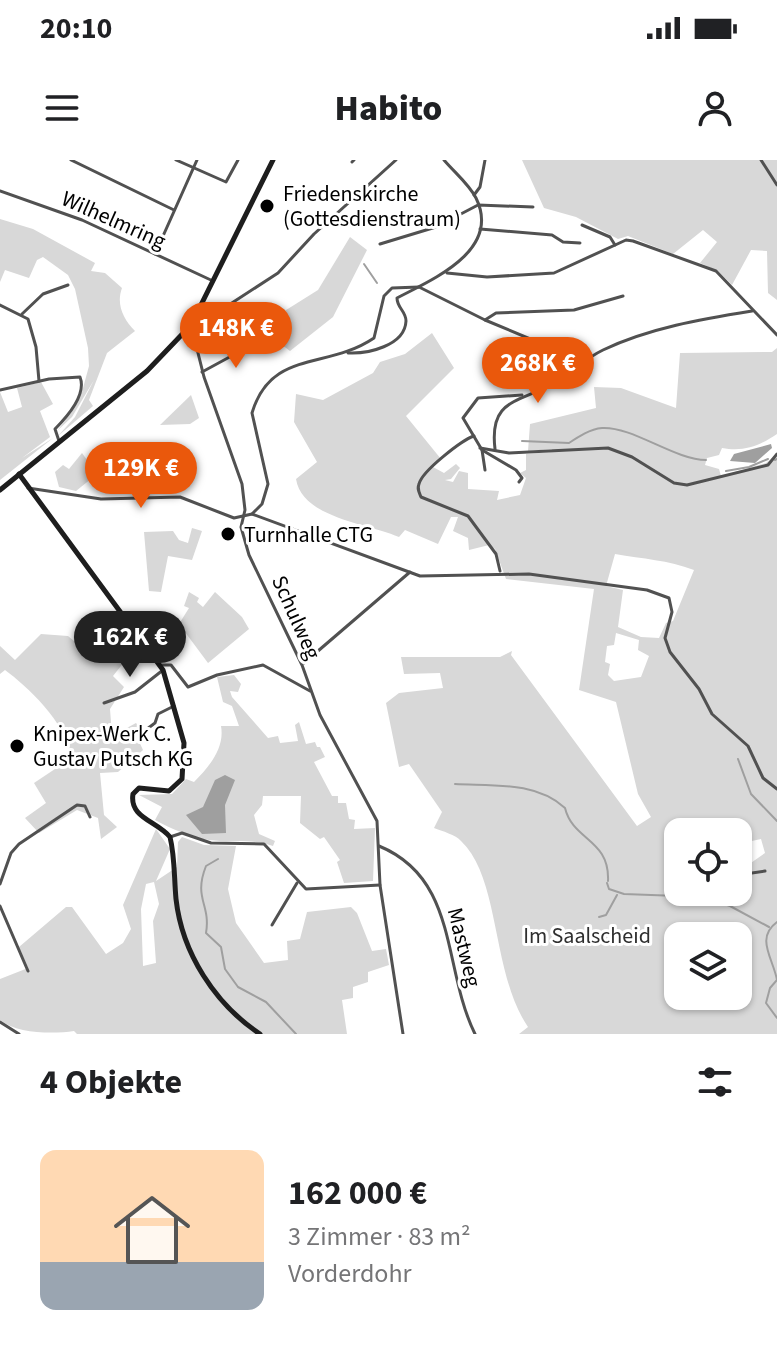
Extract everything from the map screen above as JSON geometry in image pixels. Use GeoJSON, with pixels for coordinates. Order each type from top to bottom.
{"type":"FeatureCollection","features":[{"type":"Feature","properties":{"kind":"main road"},"geometry":{"type":"LineString","coordinates":[[0,490],[157,363],[191,325],[273,160]]}},
{"type":"Feature","properties":{"kind":"main road"},"geometry":{"type":"LineString","coordinates":[[19,474],[162,667],[184,743],[182,779],[169,791],[139,788],[132,801],[140,815],[170,837],[177,910],[195,960],[225,1005],[260,1034]]}},
{"type":"Feature","properties":{"kind":"street"},"geometry":{"type":"LineString","coordinates":[[71,160],[174,210]]}},
{"type":"Feature","properties":{"kind":"street"},"geometry":{"type":"LineString","coordinates":[[176,160],[226,182],[238,160]]}},
{"type":"Feature","properties":{"kind":"street"},"geometry":{"type":"LineString","coordinates":[[155,254],[197,160]]}},
{"type":"Feature","properties":{"kind":"street"},"geometry":{"type":"LineString","coordinates":[[200,309],[218,312],[274,276],[396,160]]}},
{"type":"Feature","properties":{"kind":"street"},"geometry":{"type":"LineString","coordinates":[[28,488],[101,499],[180,497],[234,518],[252,514],[262,504],[268,484],[252,413],[269,380],[285,368],[372,350],[396,339],[405,327],[406,318],[397,298],[447,273],[476,242],[480,229],[478,205],[474,195],[444,160]]}},
{"type":"Feature","properties":{"kind":"street"},"geometry":{"type":"LineString","coordinates":[[474,195],[480,187],[485,160]]}},
{"type":"Feature","properties":{"kind":"street"},"geometry":{"type":"LineString","coordinates":[[761,160],[777,185]]}},
{"type":"Feature","properties":{"kind":"street","name":"Wilhelmring"},"geometry":{"type":"LineString","coordinates":[[0,191],[82,220],[213,281]]}},
{"type":"Feature","properties":{"kind":"street"},"geometry":{"type":"LineString","coordinates":[[380,244],[436,227],[478,205],[533,207]]}},
{"type":"Feature","properties":{"kind":"street"},"geometry":{"type":"LineString","coordinates":[[582,225],[610,237],[615,245]]}},
{"type":"Feature","properties":{"kind":"street"},"geometry":{"type":"LineString","coordinates":[[480,229],[552,235],[563,242],[580,243]]}},
{"type":"Feature","properties":{"kind":"street"},"geometry":{"type":"LineString","coordinates":[[447,273],[502,277],[554,273],[626,240],[716,271],[777,335]]}},
{"type":"Feature","properties":{"kind":"street"},"geometry":{"type":"LineString","coordinates":[[22,314],[43,294],[68,285]]}},
{"type":"Feature","properties":{"kind":"street"},"geometry":{"type":"LineString","coordinates":[[348,353],[376,336],[386,291],[419,287],[485,320],[571,356],[579,363]]}},
{"type":"Feature","properties":{"kind":"street"},"geometry":{"type":"LineString","coordinates":[[485,320],[496,313],[574,310],[623,296]]}},
{"type":"Feature","properties":{"kind":"street"},"geometry":{"type":"LineString","coordinates":[[0,305],[22,314],[32,330],[39,381]]}},
{"type":"Feature","properties":{"kind":"street"},"geometry":{"type":"LineString","coordinates":[[495,449],[496,421],[506,406],[553,383],[579,363],[606,349],[668,327],[752,311]]}},
{"type":"Feature","properties":{"kind":"street","name":"Schulweg"},"geometry":{"type":"LineString","coordinates":[[191,325],[202,372],[242,484],[244,517],[241,527],[249,555],[302,665],[310,691],[377,821],[379,846]]}},
{"type":"Feature","properties":{"kind":"street"},"geometry":{"type":"LineString","coordinates":[[202,372],[259,341]]}},
{"type":"Feature","properties":{"kind":"street"},"geometry":{"type":"LineString","coordinates":[[0,390],[74,376],[81,379],[82,386],[71,410],[55,429],[59,442]]}},
{"type":"Feature","properties":{"kind":"street"},"geometry":{"type":"LineString","coordinates":[[485,470],[481,449],[463,419],[478,398],[524,396]]}},
{"type":"Feature","properties":{"kind":"street"},"geometry":{"type":"LineString","coordinates":[[474,436],[458,444],[420,480],[418,489],[421,497],[472,520],[496,554],[500,573]]}},
{"type":"Feature","properties":{"kind":"street"},"geometry":{"type":"LineString","coordinates":[[481,449],[509,453],[608,448],[632,457],[674,483],[687,485],[768,465],[777,454]]}},
{"type":"Feature","properties":{"kind":"street"},"geometry":{"type":"LineString","coordinates":[[481,449],[517,471],[522,478],[519,482]]}},
{"type":"Feature","properties":{"kind":"street"},"geometry":{"type":"LineString","coordinates":[[252,514],[410,572],[449,578],[500,573],[647,590],[669,598],[672,612],[665,638],[670,652],[699,689],[712,714],[748,746],[763,778],[777,789]]}},
{"type":"Feature","properties":{"kind":"street"},"geometry":{"type":"LineString","coordinates":[[302,665],[410,572]]}},
{"type":"Feature","properties":{"kind":"street"},"geometry":{"type":"LineString","coordinates":[[104,703],[135,692],[162,667],[171,665],[188,687],[217,675],[263,665],[310,691]]}},
{"type":"Feature","properties":{"kind":"street"},"geometry":{"type":"LineString","coordinates":[[147,729],[155,723],[158,714],[174,706]]}},
{"type":"Feature","properties":{"kind":"street"},"geometry":{"type":"LineString","coordinates":[[0,884],[11,853],[21,842],[77,805],[85,806],[90,817]]}},
{"type":"Feature","properties":{"kind":"street"},"geometry":{"type":"LineString","coordinates":[[170,837],[182,833],[211,843],[264,844],[272,849],[297,883],[306,889],[380,885]]}},
{"type":"Feature","properties":{"kind":"street"},"geometry":{"type":"LineString","coordinates":[[379,846],[380,885],[403,1034]]}},
{"type":"Feature","properties":{"kind":"street","name":"Mastweg"},"geometry":{"type":"LineString","coordinates":[[379,846],[412,863],[434,894],[456,984],[475,1034]]}},
{"type":"Feature","properties":{"kind":"street"},"geometry":{"type":"LineString","coordinates":[[752,873],[765,871]]}},
{"type":"Feature","properties":{"kind":"street"},"geometry":{"type":"LineString","coordinates":[[272,925],[297,883]]}},
{"type":"Feature","properties":{"kind":"street"},"geometry":{"type":"LineString","coordinates":[[0,906],[28,971]]}},
{"type":"Feature","properties":{"kind":"street"},"geometry":{"type":"LineString","coordinates":[[0,1022],[19,1034]]}},
{"type":"Feature","properties":{"kind":"green space"},"geometry":{"type":"Polygon","coordinates":[[[522,160],[777,160],[777,300],[768,293],[767,251],[751,250],[732,285],[718,271],[700,263],[717,242],[703,230],[673,254],[628,236],[618,239],[576,217],[544,208],[522,160]]]}},
{"type":"Feature","properties":{"kind":"green space"},"geometry":{"type":"Polygon","coordinates":[[[0,219],[33,229],[95,263],[91,271],[105,273],[122,288],[122,311],[135,331],[107,353],[89,400],[93,406],[58,436],[75,417],[94,380],[72,417],[57,431],[71,413],[89,366],[75,289],[68,275],[43,257],[37,260],[29,278],[5,270],[0,282],[0,219]]]}},
{"type":"Feature","properties":{"kind":"green space"},"geometry":{"type":"Polygon","coordinates":[[[350,237],[367,250],[333,317],[290,351],[259,327],[318,290],[350,237]]]}},
{"type":"Feature","properties":{"kind":"green space","name":"Im Saalscheid"},"geometry":{"type":"Polygon","coordinates":[[[432,333],[454,368],[406,416],[441,459],[433,467],[444,473],[456,464],[460,468],[451,479],[445,480],[453,482],[459,471],[468,473],[468,489],[499,491],[497,500],[520,495],[526,478],[520,473],[526,470],[526,454],[552,452],[552,449],[528,451],[530,424],[596,408],[594,387],[621,388],[676,408],[680,353],[772,352],[777,348],[777,434],[751,447],[722,448],[719,455],[707,458],[705,465],[719,469],[721,476],[766,463],[777,454],[777,1034],[519,1034],[528,1027],[516,1005],[508,980],[483,878],[474,858],[459,839],[434,828],[442,812],[409,764],[399,767],[386,703],[399,693],[443,688],[440,673],[404,674],[401,657],[500,657],[512,651],[511,655],[637,826],[651,817],[638,794],[616,702],[579,690],[594,589],[506,579],[495,549],[489,545],[469,550],[468,538],[453,531],[458,517],[451,517],[438,544],[405,530],[399,537],[338,518],[310,503],[301,492],[296,479],[317,462],[294,422],[296,394],[323,400],[373,373],[380,362],[405,354],[432,333]],[[615,554],[606,586],[623,590],[618,627],[641,637],[659,638],[666,623],[673,621],[694,570],[615,554]],[[616,633],[614,645],[607,646],[605,662],[610,664],[608,675],[614,681],[641,677],[649,656],[638,650],[639,640],[616,633]]]}},
{"type":"Feature","properties":{"kind":"green space"},"geometry":{"type":"Polygon","coordinates":[[[41,382],[53,404],[40,411],[50,437],[22,458],[53,438],[0,480],[0,392],[8,412],[22,407],[17,388],[41,382]]]}},
{"type":"Feature","properties":{"kind":"green space"},"geometry":{"type":"Polygon","coordinates":[[[191,395],[199,418],[190,424],[160,425],[191,395]]]}},
{"type":"Feature","properties":{"kind":"green space"},"geometry":{"type":"Polygon","coordinates":[[[82,453],[97,474],[76,491],[59,487],[55,472],[63,465],[69,469],[82,453]]]}},
{"type":"Feature","properties":{"kind":"green space"},"geometry":{"type":"Polygon","coordinates":[[[192,528],[202,531],[192,560],[168,556],[161,592],[149,591],[144,532],[173,531],[179,540],[188,543],[192,528]]]}},
{"type":"Feature","properties":{"kind":"green space"},"geometry":{"type":"Polygon","coordinates":[[[189,592],[199,598],[197,602],[203,607],[215,592],[242,617],[249,629],[208,663],[179,624],[189,608],[184,606],[189,592]]]}},
{"type":"Feature","properties":{"kind":"green space"},"geometry":{"type":"Polygon","coordinates":[[[93,617],[128,640],[132,652],[113,676],[124,687],[110,709],[112,736],[136,723],[142,731],[136,735],[143,750],[118,772],[100,773],[104,815],[117,827],[101,839],[98,818],[77,810],[39,833],[25,818],[46,803],[34,783],[67,761],[68,749],[48,710],[5,670],[0,674],[0,646],[15,660],[41,634],[68,636],[92,656],[103,644],[85,628],[93,617]]]}},
{"type":"Feature","properties":{"kind":"green space"},"geometry":{"type":"Polygon","coordinates":[[[234,675],[241,684],[238,692],[230,691],[232,697],[268,738],[278,736],[280,743],[298,741],[295,725],[299,722],[306,744],[315,742],[320,747],[325,757],[314,762],[332,796],[338,796],[338,803],[346,803],[349,819],[355,820],[354,829],[375,828],[373,881],[344,883],[337,862],[340,860],[324,837],[320,839],[300,823],[301,796],[263,796],[262,805],[254,815],[259,834],[275,841],[273,846],[257,842],[202,839],[155,820],[162,807],[139,795],[172,794],[186,779],[194,782],[218,749],[221,726],[239,726],[232,706],[223,702],[217,677],[234,675]]]}},
{"type":"Feature","properties":{"kind":"green space"},"geometry":{"type":"Polygon","coordinates":[[[156,829],[170,849],[156,881],[177,867],[178,842],[182,837],[204,845],[236,846],[228,889],[236,923],[264,963],[288,960],[287,941],[300,939],[307,912],[351,907],[357,913],[372,951],[386,949],[389,965],[368,972],[368,982],[353,987],[353,998],[342,1000],[347,1034],[46,1033],[16,1028],[0,1020],[0,979],[28,968],[19,947],[66,907],[72,907],[106,954],[123,943],[131,929],[123,905],[156,829]],[[154,882],[146,884],[141,909],[143,966],[156,963],[153,921],[159,904],[154,882]]]}},
{"type":"Feature","properties":{"kind":"shaded area"},"geometry":{"type":"Polygon","coordinates":[[[771,444],[772,448],[755,463],[730,461],[734,454],[771,444]]]}},
{"type":"Feature","properties":{"kind":"shaded area"},"geometry":{"type":"Polygon","coordinates":[[[225,775],[235,780],[225,805],[226,833],[202,834],[186,815],[203,807],[215,780],[225,775]]]}},
{"type":"Feature","properties":{"kind":"waterway"},"geometry":{"type":"LineString","coordinates":[[364,264],[377,283]]}},
{"type":"Feature","properties":{"kind":"waterway"},"geometry":{"type":"LineString","coordinates":[[522,441],[569,443],[593,430],[614,429],[681,455],[706,460]]}},
{"type":"Feature","properties":{"kind":"waterway"},"geometry":{"type":"LineString","coordinates":[[726,471],[749,467],[768,459]]}},
{"type":"Feature","properties":{"kind":"waterway"},"geometry":{"type":"LineString","coordinates":[[738,759],[751,794],[777,821]]}},
{"type":"Feature","properties":{"kind":"waterway"},"geometry":{"type":"LineString","coordinates":[[455,784],[527,789],[553,799],[565,808],[575,827],[597,848],[607,867],[608,881]]}},
{"type":"Feature","properties":{"kind":"waterway"},"geometry":{"type":"LineString","coordinates":[[218,859],[206,866],[202,877],[206,933],[221,947],[225,969],[238,987],[266,1002],[296,1034]]}},
{"type":"Feature","properties":{"kind":"waterway"},"geometry":{"type":"LineString","coordinates":[[607,883],[609,889],[624,894],[705,897],[730,906],[769,927]]}},
{"type":"Feature","properties":{"kind":"waterway"},"geometry":{"type":"LineString","coordinates":[[599,917],[606,915],[617,895]]}},
{"type":"Feature","properties":{"kind":"waterway"},"geometry":{"type":"LineString","coordinates":[[777,922],[767,935],[766,942],[777,980],[770,988],[766,1003],[777,1018]]}},
{"type":"Feature","properties":{"kind":"place","name":"Friedenskirche (Gottesdienstraum)"},"geometry":{"type":"Point","coordinates":[267,206]}},
{"type":"Feature","properties":{"kind":"place","name":"Turnhalle CTG"},"geometry":{"type":"Point","coordinates":[228,534]}},
{"type":"Feature","properties":{"kind":"place","name":"Knipex-Werk C. Gustav Putsch KG"},"geometry":{"type":"Point","coordinates":[17,746]}}]}
